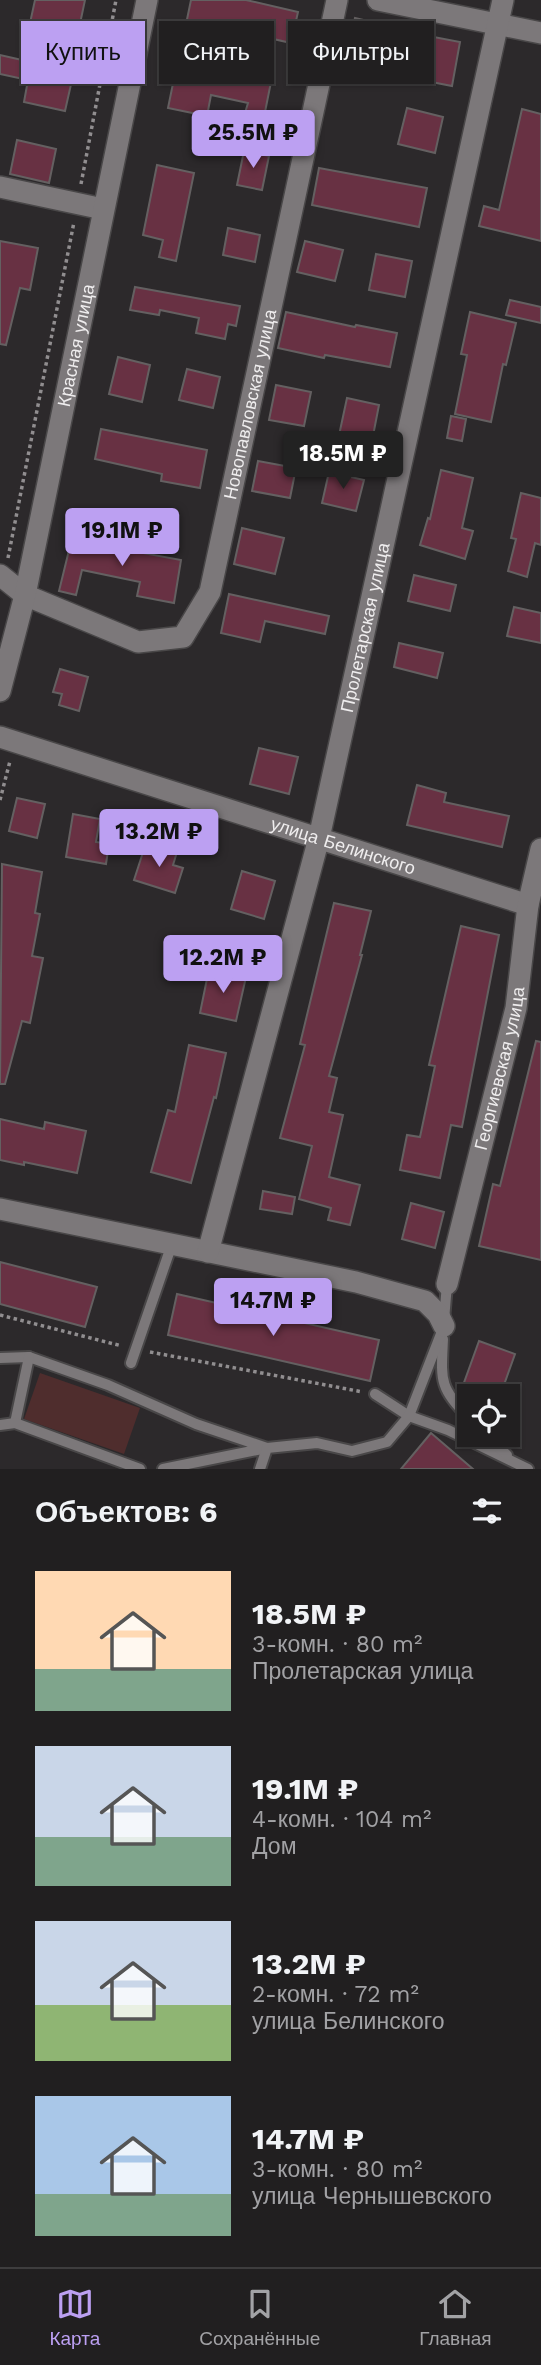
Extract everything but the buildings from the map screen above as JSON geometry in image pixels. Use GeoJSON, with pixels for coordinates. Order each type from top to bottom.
{"type":"FeatureCollection","features":[{"type":"Feature","properties":{"kind":"street","name":"Красная улица"},"geometry":{"type":"LineString","coordinates":[[0,691],[25,595],[147,0]]}},
{"type":"Feature","properties":{"kind":"street","name":"Новопавловская улица"},"geometry":{"type":"LineString","coordinates":[[25,595],[138,642],[183,637],[210,592],[337,0]]}},
{"type":"Feature","properties":{"kind":"street"},"geometry":{"type":"LineString","coordinates":[[378,0],[541,33]]}},
{"type":"Feature","properties":{"kind":"street","name":"Пролетарская улица"},"geometry":{"type":"LineString","coordinates":[[208,1252],[319,838],[503,0]]}},
{"type":"Feature","properties":{"kind":"street"},"geometry":{"type":"LineString","coordinates":[[0,187],[103,209]]}},
{"type":"Feature","properties":{"kind":"street"},"geometry":{"type":"LineString","coordinates":[[2,576],[25,595]]}},
{"type":"Feature","properties":{"kind":"street","name":"улица Белинского"},"geometry":{"type":"LineString","coordinates":[[8,739],[528,905]]}},
{"type":"Feature","properties":{"kind":"street","name":"Георгиевская улица"},"geometry":{"type":"LineString","coordinates":[[447,1284],[516,1008],[528,905],[541,849]]}},
{"type":"Feature","properties":{"kind":"street"},"geometry":{"type":"LineString","coordinates":[[0,1209],[356,1282],[425,1301],[438,1314],[444,1326]]}},
{"type":"Feature","properties":{"kind":"lane"},"geometry":{"type":"LineString","coordinates":[[131,1363],[172,1244]]}},
{"type":"Feature","properties":{"kind":"lane"},"geometry":{"type":"LineString","coordinates":[[447,1284],[441,1378],[450,1398],[457,1405]]}},
{"type":"Feature","properties":{"kind":"lane"},"geometry":{"type":"LineString","coordinates":[[163,1469],[267,1448],[317,1443],[352,1451],[387,1442],[409,1416],[444,1326]]}},
{"type":"Feature","properties":{"kind":"lane"},"geometry":{"type":"LineString","coordinates":[[0,1357],[29,1357],[108,1385],[196,1424],[267,1448]]}},
{"type":"Feature","properties":{"kind":"lane"},"geometry":{"type":"LineString","coordinates":[[15,1423],[29,1357]]}},
{"type":"Feature","properties":{"kind":"lane"},"geometry":{"type":"LineString","coordinates":[[375,1395],[409,1416],[448,1430],[528,1469]]}},
{"type":"Feature","properties":{"kind":"lane"},"geometry":{"type":"LineString","coordinates":[[0,1424],[15,1423],[140,1469]]}},
{"type":"Feature","properties":{"kind":"lane"},"geometry":{"type":"LineString","coordinates":[[498,1447],[514,1462]]}},
{"type":"Feature","properties":{"kind":"lane"},"geometry":{"type":"LineString","coordinates":[[260,1469],[267,1448]]}},
{"type":"Feature","properties":{"kind":"path"},"geometry":{"type":"LineString","coordinates":[[2,576],[78,203],[116,0]]}},
{"type":"Feature","properties":{"kind":"path"},"geometry":{"type":"LineString","coordinates":[[0,800],[8,739]]}},
{"type":"Feature","properties":{"kind":"path"},"geometry":{"type":"LineString","coordinates":[[0,1315],[135,1349],[375,1395]]}},
{"type":"Feature","properties":{"kind":"shaded area"},"geometry":{"type":"Polygon","coordinates":[[[40,1373],[140,1408],[124,1454],[24,1419],[40,1373]]]}}]}
